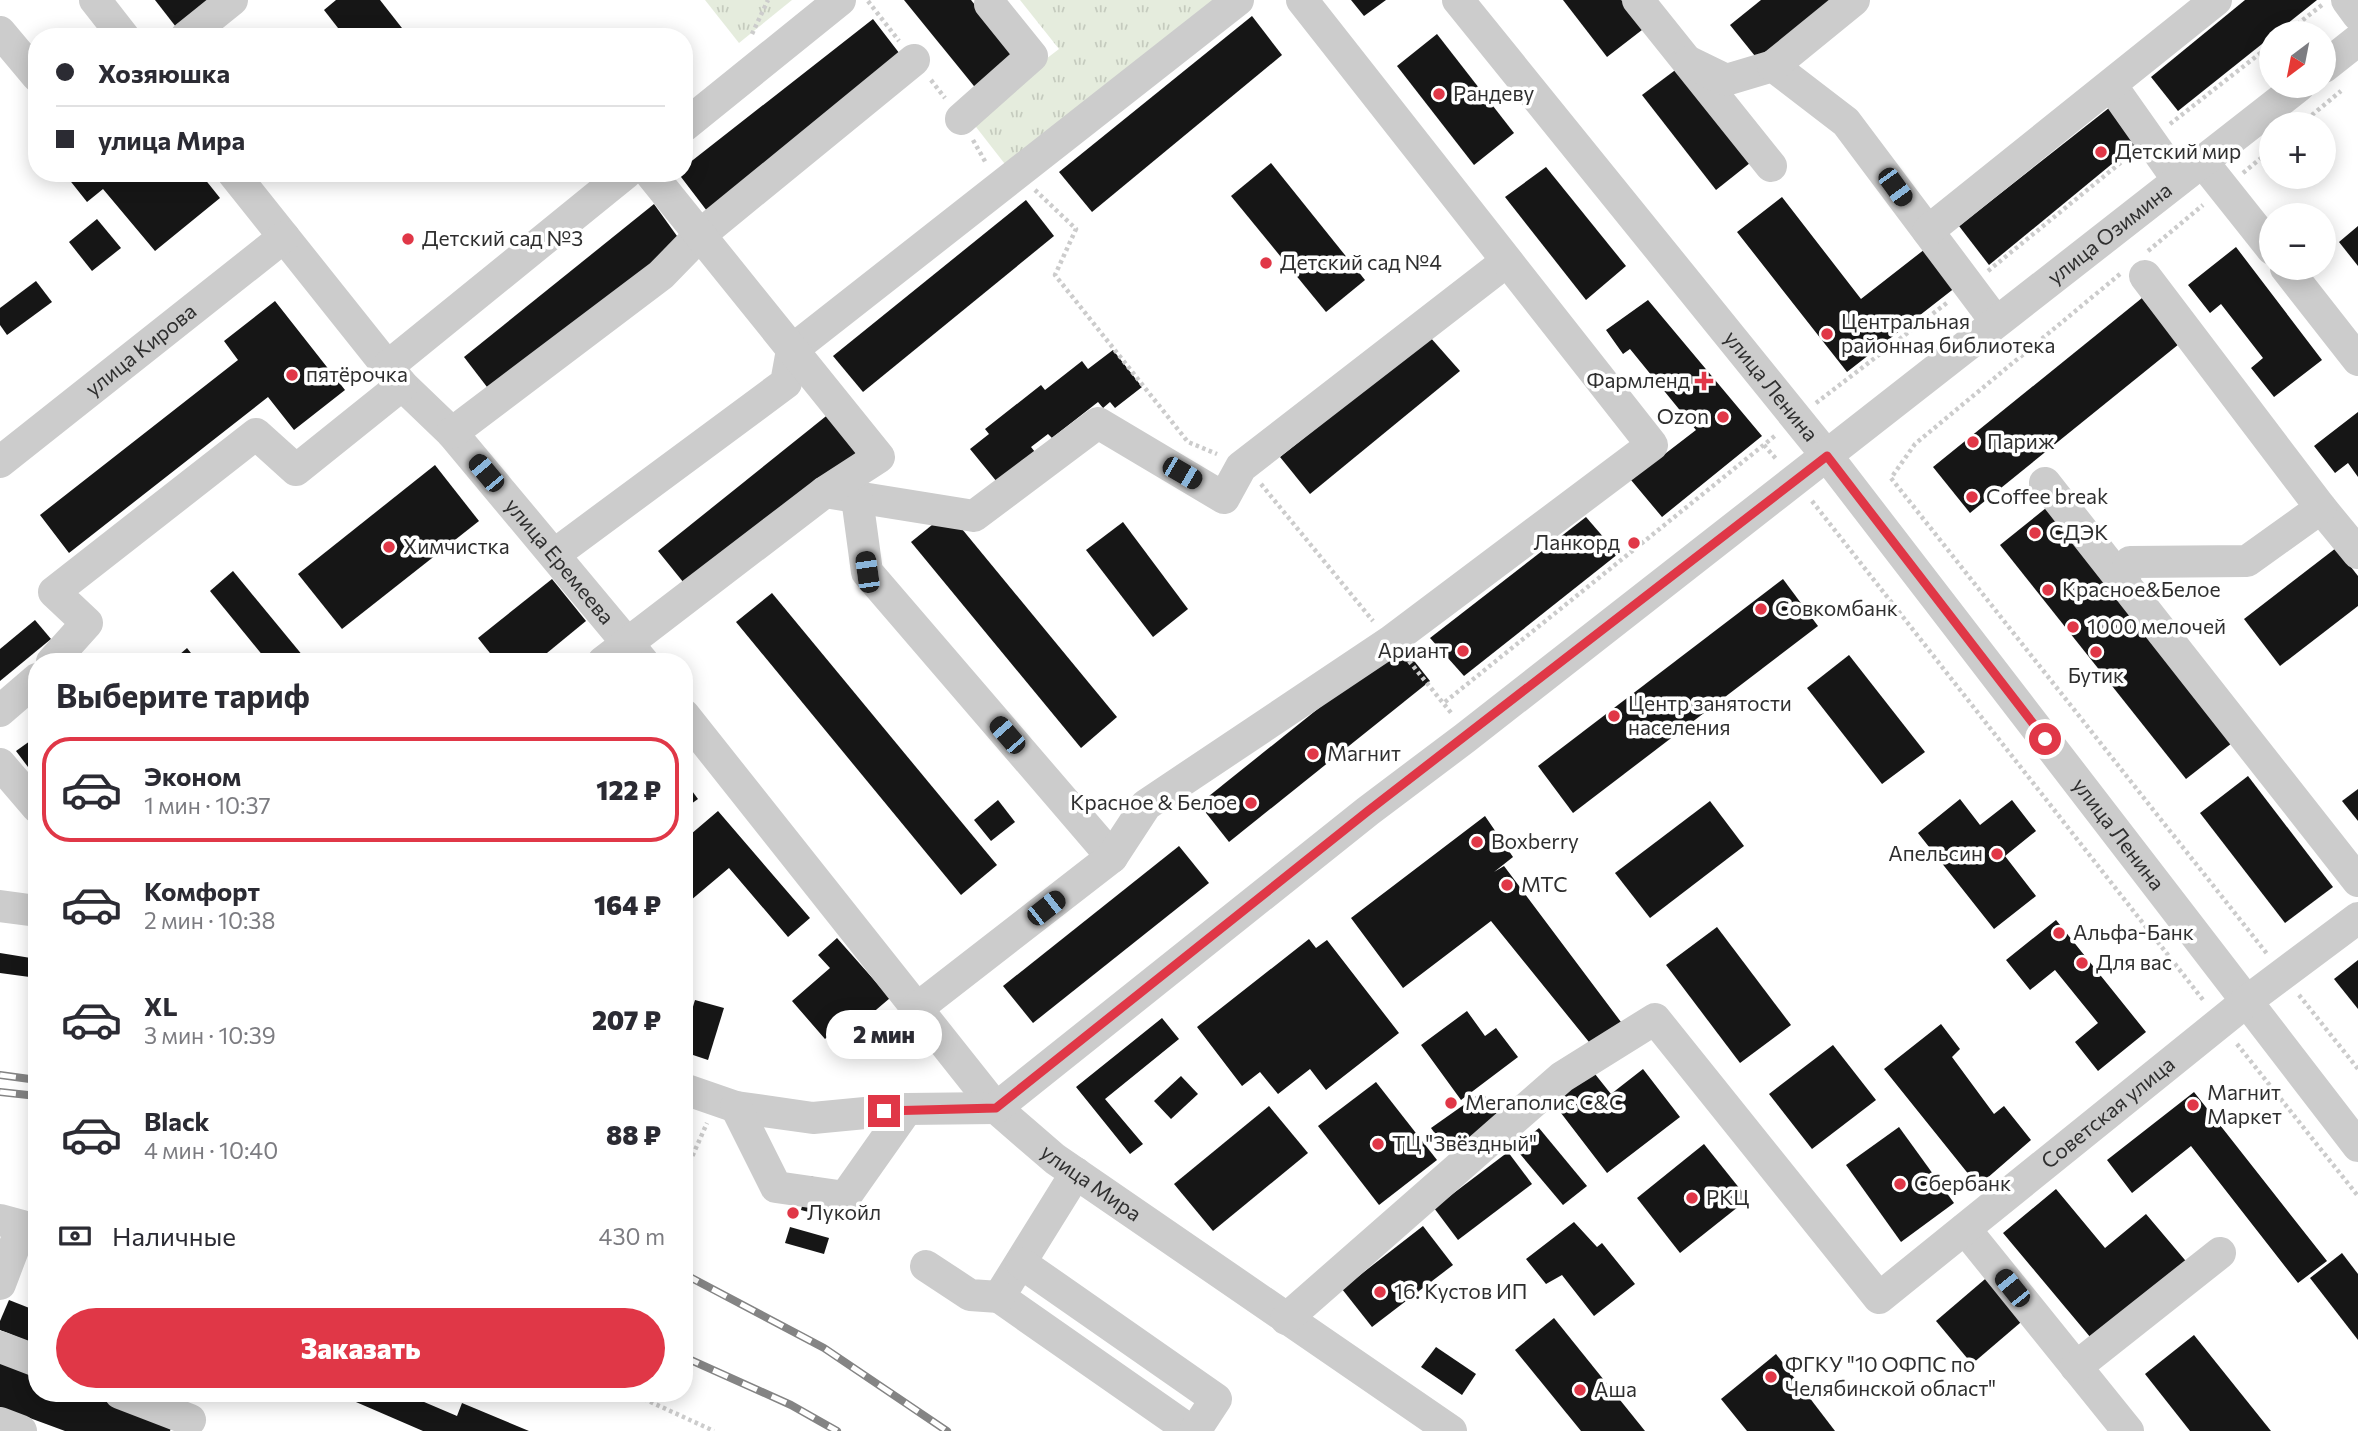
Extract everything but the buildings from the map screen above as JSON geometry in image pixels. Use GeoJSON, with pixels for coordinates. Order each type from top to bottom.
{"type":"FeatureCollection","features":[{"type":"Feature","properties":{"kind":"street"},"geometry":{"type":"LineString","coordinates":[[94,0],[117,28]]}},
{"type":"Feature","properties":{"kind":"street"},"geometry":{"type":"LineString","coordinates":[[197,28],[232,0]]}},
{"type":"Feature","properties":{"kind":"street"},"geometry":{"type":"LineString","coordinates":[[693,119],[839,0]]}},
{"type":"Feature","properties":{"kind":"street"},"geometry":{"type":"LineString","coordinates":[[555,554],[786,383],[792,350],[1238,0]]}},
{"type":"Feature","properties":{"kind":"street"},"geometry":{"type":"LineString","coordinates":[[915,1010],[1112,858],[1146,805],[1391,641],[1652,445],[1302,0]]}},
{"type":"Feature","properties":{"kind":"street","name":"улица Ленина"},"geometry":{"type":"LineString","coordinates":[[1458,0],[1827,456],[2358,1146]]}},
{"type":"Feature","properties":{"kind":"street"},"geometry":{"type":"LineString","coordinates":[[1638,0],[1771,166]]}},
{"type":"Feature","properties":{"kind":"street"},"geometry":{"type":"LineString","coordinates":[[1689,62],[1726,80],[1773,66],[1854,0]]}},
{"type":"Feature","properties":{"kind":"street"},"geometry":{"type":"LineString","coordinates":[[1928,231],[2216,0]]}},
{"type":"Feature","properties":{"kind":"street"},"geometry":{"type":"LineString","coordinates":[[2347,0],[2358,15]]}},
{"type":"Feature","properties":{"kind":"street"},"geometry":{"type":"LineString","coordinates":[[961,119],[1032,56],[990,1]]}},
{"type":"Feature","properties":{"kind":"street"},"geometry":{"type":"LineString","coordinates":[[0,32],[28,65]]}},
{"type":"Feature","properties":{"kind":"street"},"geometry":{"type":"LineString","coordinates":[[2336,76],[2358,40]]}},
{"type":"Feature","properties":{"kind":"street"},"geometry":{"type":"LineString","coordinates":[[452,433],[661,275],[700,235],[914,60]]}},
{"type":"Feature","properties":{"kind":"street"},"geometry":{"type":"LineString","coordinates":[[1773,66],[1846,122],[1996,322]]}},
{"type":"Feature","properties":{"kind":"street"},"geometry":{"type":"LineString","coordinates":[[2110,85],[2150,140],[2190,170],[2259,237]]}},
{"type":"Feature","properties":{"kind":"street","name":"улица Озимина"},"geometry":{"type":"LineString","coordinates":[[996,1108],[1357,819],[1465,738],[2283,98]]}},
{"type":"Feature","properties":{"kind":"street","name":"улица Еремеева"},"geometry":{"type":"LineString","coordinates":[[240,182],[395,376],[452,433],[636,652]]}},
{"type":"Feature","properties":{"kind":"street"},"geometry":{"type":"LineString","coordinates":[[60,653],[87,623],[54,592],[256,434],[296,470],[395,376],[616,182]]}},
{"type":"Feature","properties":{"kind":"street"},"geometry":{"type":"LineString","coordinates":[[636,652],[825,492],[879,457],[657,182]]}},
{"type":"Feature","properties":{"kind":"street","name":"улица Кирова"},"geometry":{"type":"LineString","coordinates":[[0,462],[284,237]]}},
{"type":"Feature","properties":{"kind":"street"},"geometry":{"type":"LineString","coordinates":[[825,492],[974,516],[1098,424],[1224,498],[1241,467],[1507,261]]}},
{"type":"Feature","properties":{"kind":"street"},"geometry":{"type":"LineString","coordinates":[[2145,276],[2358,553]]}},
{"type":"Feature","properties":{"kind":"street"},"geometry":{"type":"LineString","coordinates":[[2295,280],[2358,360]]}},
{"type":"Feature","properties":{"kind":"street"},"geometry":{"type":"LineString","coordinates":[[2045,483],[2122,585],[2358,881]]}},
{"type":"Feature","properties":{"kind":"street"},"geometry":{"type":"LineString","coordinates":[[857,498],[867,572],[1112,858]]}},
{"type":"Feature","properties":{"kind":"street"},"geometry":{"type":"LineString","coordinates":[[2122,585],[2130,562],[2247,561],[2321,508]]}},
{"type":"Feature","properties":{"kind":"street"},"geometry":{"type":"LineString","coordinates":[[0,711],[28,690]]}},
{"type":"Feature","properties":{"kind":"street"},"geometry":{"type":"LineString","coordinates":[[693,726],[915,1010],[996,1108]]}},
{"type":"Feature","properties":{"kind":"street"},"geometry":{"type":"LineString","coordinates":[[0,764],[28,797]]}},
{"type":"Feature","properties":{"kind":"street"},"geometry":{"type":"LineString","coordinates":[[0,906],[28,910]]}},
{"type":"Feature","properties":{"kind":"street","name":"Советская улица"},"geometry":{"type":"LineString","coordinates":[[1286,1318],[1562,1077],[1655,1019],[1879,1298],[2220,1022],[2358,918]]}},
{"type":"Feature","properties":{"kind":"street"},"geometry":{"type":"LineString","coordinates":[[693,1092],[726,1104],[813,1118],[907,1109],[996,1108]]}},
{"type":"Feature","properties":{"kind":"street"},"geometry":{"type":"LineString","coordinates":[[726,1104],[776,1187],[845,1197],[907,1109]]}},
{"type":"Feature","properties":{"kind":"street","name":"улица Мира"},"geometry":{"type":"LineString","coordinates":[[996,1108],[1076,1173],[1451,1431]]}},
{"type":"Feature","properties":{"kind":"street"},"geometry":{"type":"LineString","coordinates":[[999,1297],[1076,1173]]}},
{"type":"Feature","properties":{"kind":"street"},"geometry":{"type":"LineString","coordinates":[[0,1220],[22,1226],[0,1284]]}},
{"type":"Feature","properties":{"kind":"street"},"geometry":{"type":"LineString","coordinates":[[1965,1229],[2128,1431]]}},
{"type":"Feature","properties":{"kind":"street"},"geometry":{"type":"LineString","coordinates":[[2076,1367],[2220,1253]]}},
{"type":"Feature","properties":{"kind":"street"},"geometry":{"type":"LineString","coordinates":[[926,1266],[970,1295],[999,1297],[1193,1431],[1216,1399],[1021,1263]]}},
{"type":"Feature","properties":{"kind":"street"},"geometry":{"type":"LineString","coordinates":[[0,1347],[28,1358]]}},
{"type":"Feature","properties":{"kind":"street"},"geometry":{"type":"LineString","coordinates":[[143,1402],[190,1420]]}},
{"type":"Feature","properties":{"kind":"street"},"geometry":{"type":"LineString","coordinates":[[0,1423],[21,1431]]}},
{"type":"Feature","properties":{"kind":"path"},"geometry":{"type":"LineString","coordinates":[[748,41],[768,0]]}},
{"type":"Feature","properties":{"kind":"path"},"geometry":{"type":"LineString","coordinates":[[867,0],[961,119],[988,168],[1032,186],[1076,229],[1055,275],[1188,442],[1256,477],[1391,641],[1445,702],[1465,738]]}},
{"type":"Feature","properties":{"kind":"path"},"geometry":{"type":"LineString","coordinates":[[2301,21],[2328,0]]}},
{"type":"Feature","properties":{"kind":"path"},"geometry":{"type":"LineString","coordinates":[[1445,702],[1796,418],[1969,286],[2259,54]]}},
{"type":"Feature","properties":{"kind":"path"},"geometry":{"type":"LineString","coordinates":[[1764,445],[2358,1196]]}},
{"type":"Feature","properties":{"kind":"path"},"geometry":{"type":"LineString","coordinates":[[693,1160],[726,1104]]}},
{"type":"Feature","properties":{"kind":"path"},"geometry":{"type":"LineString","coordinates":[[651,1402],[714,1431]]}},
{"type":"Feature","properties":{"kind":"green space"},"geometry":{"type":"Polygon","coordinates":[[[705,0],[792,0],[739,43],[705,0]]]}},
{"type":"Feature","properties":{"kind":"green space"},"geometry":{"type":"Polygon","coordinates":[[[1020,0],[1222,0],[1008,168],[969,118],[1059,49],[1020,0]]]}},
{"type":"Feature","properties":{"kind":"railway"},"geometry":{"type":"LineString","coordinates":[[0,1075],[28,1079]]}},
{"type":"Feature","properties":{"kind":"railway"},"geometry":{"type":"LineString","coordinates":[[0,1092],[28,1095]]}},
{"type":"Feature","properties":{"kind":"railway"},"geometry":{"type":"LineString","coordinates":[[693,1279],[824,1348],[947,1431]]}},
{"type":"Feature","properties":{"kind":"railway"},"geometry":{"type":"LineString","coordinates":[[693,1361],[791,1405],[837,1431]]}},
{"type":"Feature","properties":{"kind":"place","name":"Рандеву"},"geometry":{"type":"Point","coordinates":[1439,94]}},
{"type":"Feature","properties":{"kind":"place","name":"Детский мир"},"geometry":{"type":"Point","coordinates":[2101,152]}},
{"type":"Feature","properties":{"kind":"place","name":"Детский сад №3"},"geometry":{"type":"Point","coordinates":[408,239]}},
{"type":"Feature","properties":{"kind":"place","name":"Детский сад №4"},"geometry":{"type":"Point","coordinates":[1266,263]}},
{"type":"Feature","properties":{"kind":"place","name":"Центральная районная библиотека"},"geometry":{"type":"Point","coordinates":[1827,334]}},
{"type":"Feature","properties":{"kind":"place","name":"пятёрочка"},"geometry":{"type":"Point","coordinates":[292,375]}},
{"type":"Feature","properties":{"kind":"place","name":"Фармленд"},"geometry":{"type":"Point","coordinates":[1704,381]}},
{"type":"Feature","properties":{"kind":"place","name":"Ozon"},"geometry":{"type":"Point","coordinates":[1723,417]}},
{"type":"Feature","properties":{"kind":"place","name":"Париж"},"geometry":{"type":"Point","coordinates":[1973,442]}},
{"type":"Feature","properties":{"kind":"place","name":"Coffee break"},"geometry":{"type":"Point","coordinates":[1972,497]}},
{"type":"Feature","properties":{"kind":"place","name":"СДЭК"},"geometry":{"type":"Point","coordinates":[2035,533]}},
{"type":"Feature","properties":{"kind":"place","name":"Ланкорд"},"geometry":{"type":"Point","coordinates":[1634,543]}},
{"type":"Feature","properties":{"kind":"place","name":"Химчистка"},"geometry":{"type":"Point","coordinates":[389,547]}},
{"type":"Feature","properties":{"kind":"place","name":"Красное&Белое"},"geometry":{"type":"Point","coordinates":[2048,590]}},
{"type":"Feature","properties":{"kind":"place","name":"Совкомбанк"},"geometry":{"type":"Point","coordinates":[1761,609]}},
{"type":"Feature","properties":{"kind":"place","name":"1000 мелочей"},"geometry":{"type":"Point","coordinates":[2073,627]}},
{"type":"Feature","properties":{"kind":"place","name":"Ариант"},"geometry":{"type":"Point","coordinates":[1463,651]}},
{"type":"Feature","properties":{"kind":"place","name":"Бутик"},"geometry":{"type":"Point","coordinates":[2096,652]}},
{"type":"Feature","properties":{"kind":"place","name":"Центр занятости населения"},"geometry":{"type":"Point","coordinates":[1614,716]}},
{"type":"Feature","properties":{"kind":"place","name":"Магнит"},"geometry":{"type":"Point","coordinates":[1313,754]}},
{"type":"Feature","properties":{"kind":"place","name":"Красное & Белое"},"geometry":{"type":"Point","coordinates":[1251,803]}},
{"type":"Feature","properties":{"kind":"place","name":"Boxberry"},"geometry":{"type":"Point","coordinates":[1477,842]}},
{"type":"Feature","properties":{"kind":"place","name":"Апельсин"},"geometry":{"type":"Point","coordinates":[1997,854]}},
{"type":"Feature","properties":{"kind":"place","name":"МТС"},"geometry":{"type":"Point","coordinates":[1507,885]}},
{"type":"Feature","properties":{"kind":"place","name":"Альфа-Банк"},"geometry":{"type":"Point","coordinates":[2059,933]}},
{"type":"Feature","properties":{"kind":"place","name":"Для вас"},"geometry":{"type":"Point","coordinates":[2082,963]}},
{"type":"Feature","properties":{"kind":"place","name":"Мегаполис C&C"},"geometry":{"type":"Point","coordinates":[1451,1103]}},
{"type":"Feature","properties":{"kind":"place","name":"Магнит Маркет"},"geometry":{"type":"Point","coordinates":[2193,1105]}},
{"type":"Feature","properties":{"kind":"place","name":"ТЦ \"Звёздный\""},"geometry":{"type":"Point","coordinates":[1378,1144]}},
{"type":"Feature","properties":{"kind":"place","name":"Сбербанк"},"geometry":{"type":"Point","coordinates":[1900,1184]}},
{"type":"Feature","properties":{"kind":"place","name":"РКЦ"},"geometry":{"type":"Point","coordinates":[1692,1198]}},
{"type":"Feature","properties":{"kind":"place","name":"Лукойл"},"geometry":{"type":"Point","coordinates":[793,1213]}},
{"type":"Feature","properties":{"kind":"place","name":"16. Кустов ИП"},"geometry":{"type":"Point","coordinates":[1380,1292]}},
{"type":"Feature","properties":{"kind":"place","name":"ФГКУ \"10 ОФПС по Челябинской област\""},"geometry":{"type":"Point","coordinates":[1771,1377]}},
{"type":"Feature","properties":{"kind":"place","name":"Аша"},"geometry":{"type":"Point","coordinates":[1580,1390]}},
{"type":"Feature","properties":{"kind":"route"},"geometry":{"type":"LineString","coordinates":[[884,1111],[996,1108],[1368,811],[1827,456],[2045,739]]}}]}
